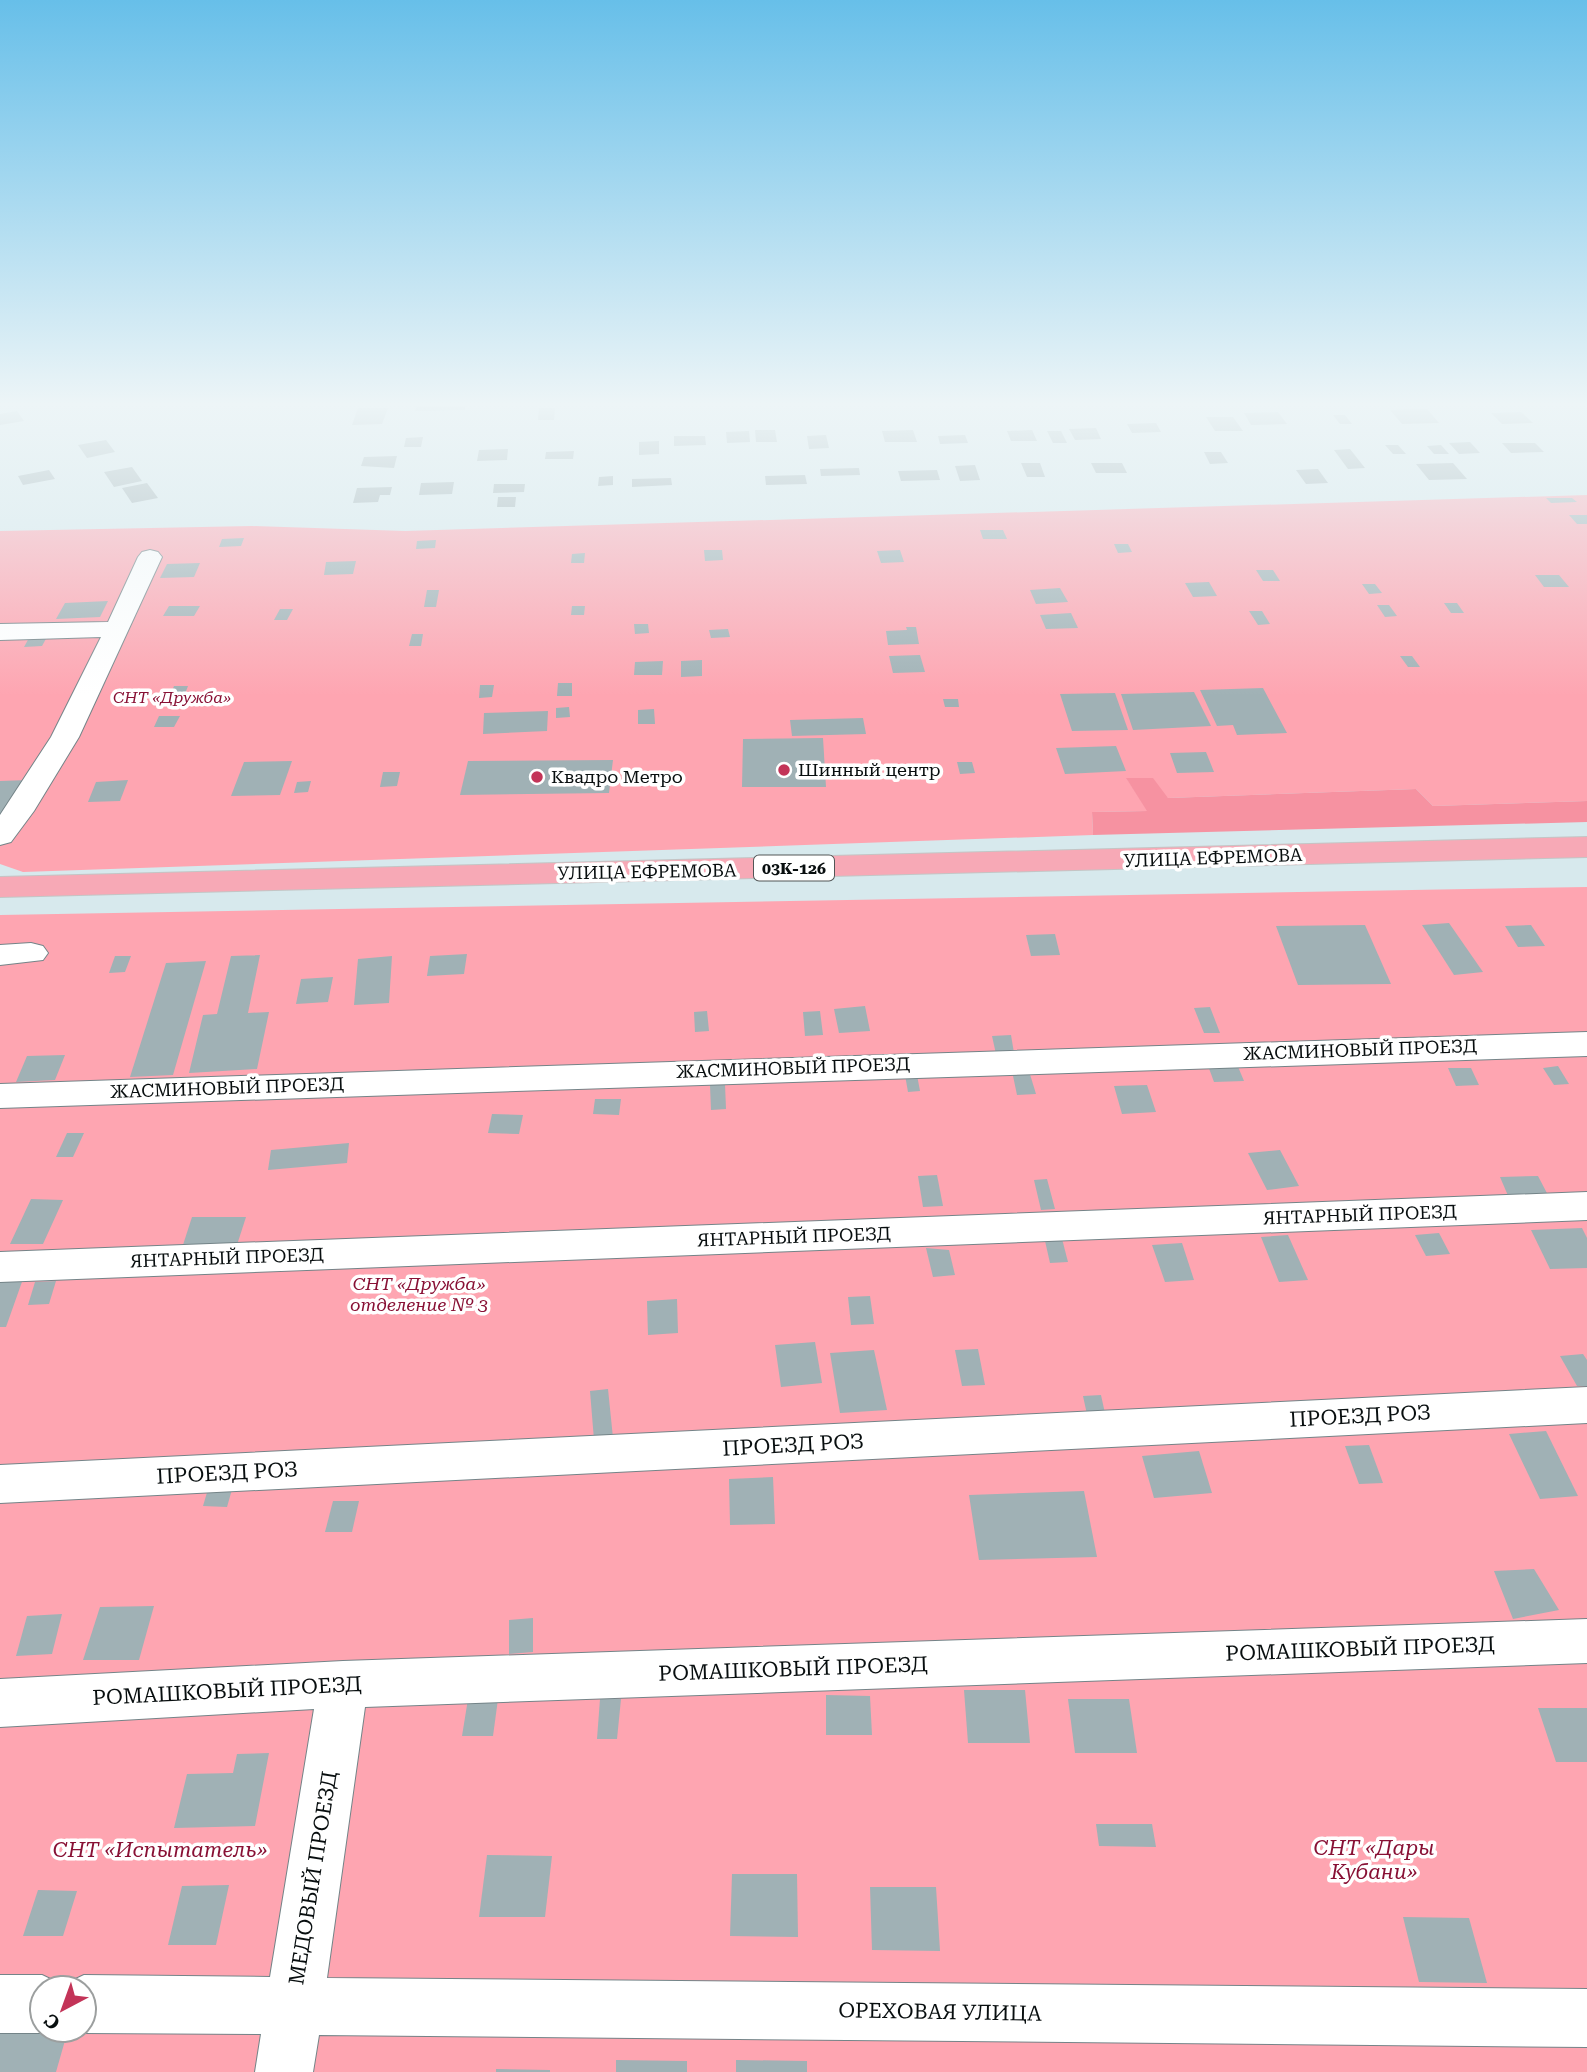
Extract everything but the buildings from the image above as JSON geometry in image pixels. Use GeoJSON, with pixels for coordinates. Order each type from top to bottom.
{"type":"FeatureCollection","features":[{"type":"Feature","properties":{"kind":"main road","name":"УЛИЦА ЕФРЕМОВА"},"geometry":{"type":"LineString","coordinates":[[0,887],[1587,847]]}},
{"type":"Feature","properties":{"kind":"street"},"geometry":{"type":"LineString","coordinates":[[0,836],[18,815],[78,712],[150,557]]}},
{"type":"Feature","properties":{"kind":"street"},"geometry":{"type":"LineString","coordinates":[[0,632],[117,629]]}},
{"type":"Feature","properties":{"kind":"street","name":"ЖАСМИНОВЫЙ ПРОЕЗД"},"geometry":{"type":"LineString","coordinates":[[0,1096],[1587,1044]]}},
{"type":"Feature","properties":{"kind":"street","name":"ЯНТАРНЫЙ ПРОЕЗД"},"geometry":{"type":"LineString","coordinates":[[0,1267],[1587,1206]]}},
{"type":"Feature","properties":{"kind":"street","name":"ПРОЕЗД РОЗ"},"geometry":{"type":"LineString","coordinates":[[0,1484],[1587,1405]]}},
{"type":"Feature","properties":{"kind":"street","name":"РОМАШКОВЫЙ ПРОЕЗД"},"geometry":{"type":"LineString","coordinates":[[0,1703],[343,1684],[1587,1641]]}},
{"type":"Feature","properties":{"kind":"street","name":"МЕДОВЫЙ ПРОЕЗД"},"geometry":{"type":"LineString","coordinates":[[284,2072],[343,1684]]}},
{"type":"Feature","properties":{"kind":"street"},"geometry":{"type":"LineString","coordinates":[[0,2004],[28,2004]]}},
{"type":"Feature","properties":{"kind":"street","name":"ОРЕХОВАЯ УЛИЦА"},"geometry":{"type":"LineString","coordinates":[[98,2004],[1587,2018]]}},
{"type":"Feature","properties":{"kind":"green space","name":"СНТ «Дружба»"},"geometry":{"type":"Polygon","coordinates":[[[1334,503],[1587,503],[1587,801],[1433,806],[1416,789],[1168,798],[1127,779],[1148,811],[1092,812],[1093,835],[23,872],[0,864],[0,531],[252,526],[405,531],[1334,503]]]}},
{"type":"Feature","properties":{"kind":"green space","name":"СНТ «Дружба» отделение № 3"},"geometry":{"type":"Polygon","coordinates":[[[1587,887],[1587,2072],[0,2072],[0,915],[1587,887]]]}},
{"type":"Feature","properties":{"kind":"shaded area"},"geometry":{"type":"Polygon","coordinates":[[[1126,778],[1153,778],[1168,798],[1416,789],[1433,806],[1587,801],[1587,822],[1093,835],[1092,812],[1147,811],[1126,778]]]}},
{"type":"Feature","properties":{"kind":"place","name":"Шинный центр"},"geometry":{"type":"Point","coordinates":[784,770]}},
{"type":"Feature","properties":{"kind":"place","name":"Квадро Метро"},"geometry":{"type":"Point","coordinates":[537,777]}},
{"type":"Feature","properties":{"kind":"park label","name":"СНТ «Испытатель»"},"geometry":{"type":"Point","coordinates":[160,1850]}},
{"type":"Feature","properties":{"kind":"park label","name":"СНТ «Дары Кубани»"},"geometry":{"type":"Point","coordinates":[1374,1860]}}]}
